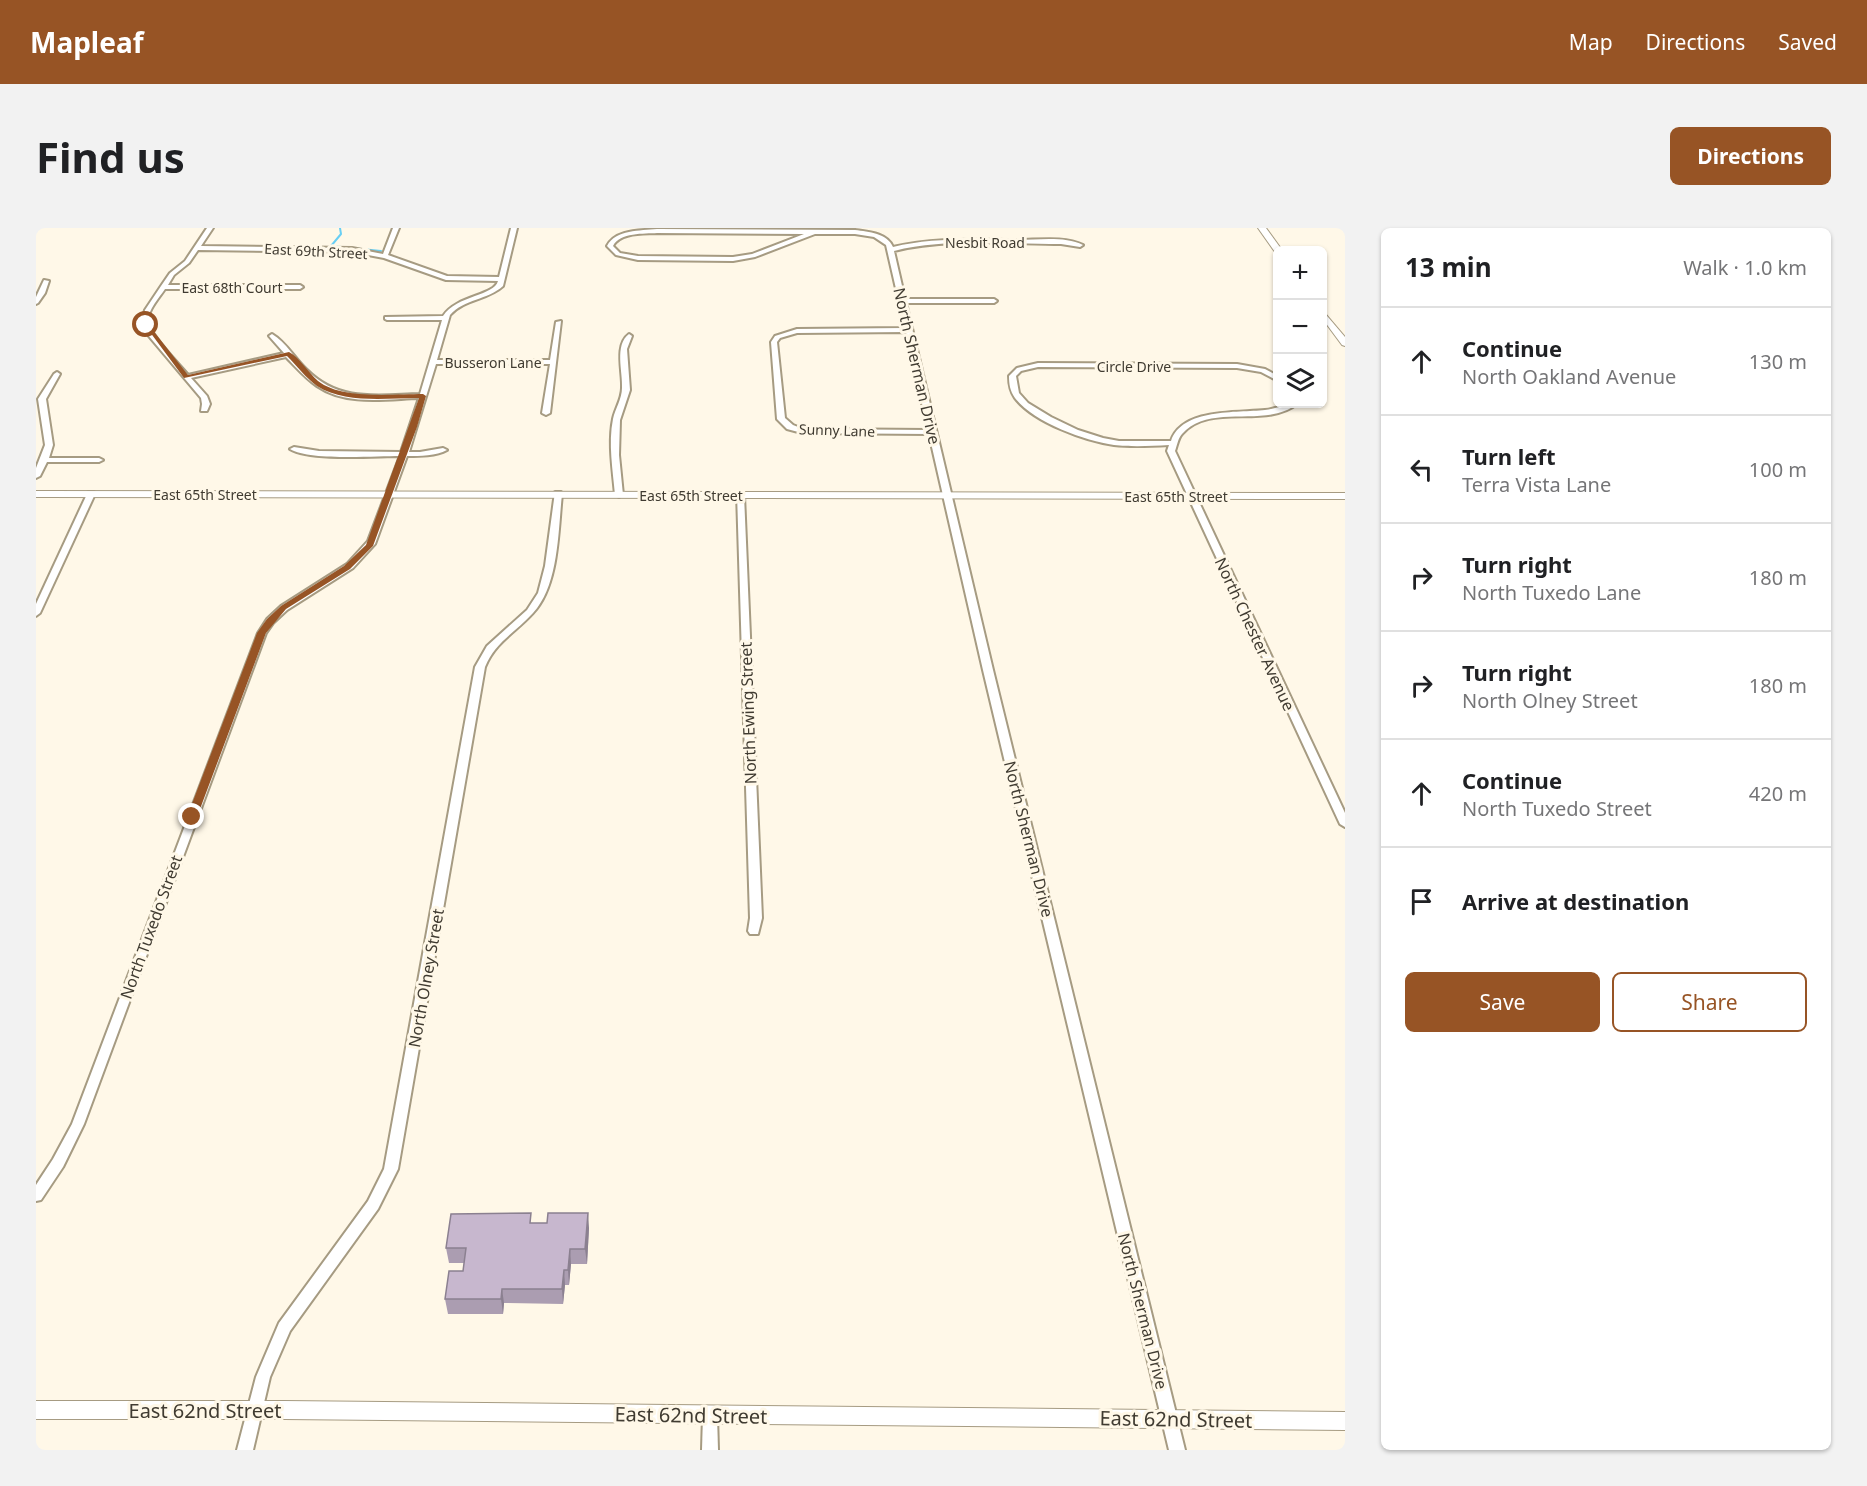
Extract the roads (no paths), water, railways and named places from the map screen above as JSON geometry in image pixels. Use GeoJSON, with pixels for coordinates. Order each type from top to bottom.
{"type":"FeatureCollection","features":[{"type":"Feature","properties":{"kind":"street"},"geometry":{"type":"LineString","coordinates":[[204,410],[206,400],[146,325],[147,312],[163,287],[173,273],[187,262],[210,228]]}},
{"type":"Feature","properties":{"kind":"street"},"geometry":{"type":"LineString","coordinates":[[385,256],[396,228]]}},
{"type":"Feature","properties":{"kind":"street"},"geometry":{"type":"LineString","coordinates":[[388,495],[423,396],[446,318],[450,310],[459,304],[498,289],[514,228]]}},
{"type":"Feature","properties":{"kind":"street"},"geometry":{"type":"LineString","coordinates":[[1262,228],[1275,246]]}},
{"type":"Feature","properties":{"kind":"street"},"geometry":{"type":"LineString","coordinates":[[816,231],[753,256],[739,259],[638,258],[620,255],[610,247],[612,241],[621,236],[657,231],[816,231],[855,231],[874,234],[886,241],[890,250]]}},
{"type":"Feature","properties":{"kind":"street","name":"Nesbit Road"},"geometry":{"type":"LineString","coordinates":[[890,250],[937,242],[1062,242],[1080,245]]}},
{"type":"Feature","properties":{"kind":"street","name":"East 69th Street"},"geometry":{"type":"LineString","coordinates":[[197,248],[344,249],[385,256],[446,278],[502,279]]}},
{"type":"Feature","properties":{"kind":"street","name":"North Sherman Drive"},"geometry":{"type":"LineString","coordinates":[[890,250],[1177,1450]]}},
{"type":"Feature","properties":{"kind":"street"},"geometry":{"type":"LineString","coordinates":[[36,302],[46,281]]}},
{"type":"Feature","properties":{"kind":"street","name":"East 68th Court"},"geometry":{"type":"LineString","coordinates":[[163,287],[300,287]]}},
{"type":"Feature","properties":{"kind":"street"},"geometry":{"type":"LineString","coordinates":[[901,301],[994,301]]}},
{"type":"Feature","properties":{"kind":"street"},"geometry":{"type":"LineString","coordinates":[[387,318],[446,318]]}},
{"type":"Feature","properties":{"kind":"street"},"geometry":{"type":"LineString","coordinates":[[1327,318],[1345,343]]}},
{"type":"Feature","properties":{"kind":"street"},"geometry":{"type":"LineString","coordinates":[[546,413],[559,322]]}},
{"type":"Feature","properties":{"kind":"street","name":"Sunny Lane"},"geometry":{"type":"LineString","coordinates":[[908,330],[797,331],[778,336],[774,342],[780,417],[786,424],[802,431],[932,432]]}},
{"type":"Feature","properties":{"kind":"street"},"geometry":{"type":"LineString","coordinates":[[272,336],[317,383],[330,391],[361,396],[423,396]]}},
{"type":"Feature","properties":{"kind":"street"},"geometry":{"type":"LineString","coordinates":[[619,495],[615,455],[616,420],[626,390],[624,350],[629,336]]}},
{"type":"Feature","properties":{"kind":"street"},"geometry":{"type":"LineString","coordinates":[[187,377],[289,354]]}},
{"type":"Feature","properties":{"kind":"street","name":"Busseron Lane"},"geometry":{"type":"LineString","coordinates":[[433,362],[553,362]]}},
{"type":"Feature","properties":{"kind":"street","name":"Circle Drive"},"geometry":{"type":"LineString","coordinates":[[1173,443],[1102,441],[1042,416],[1026,406],[1016,393],[1012,377],[1019,369],[1038,366],[1250,367],[1266,371],[1273,376]]}},
{"type":"Feature","properties":{"kind":"street"},"geometry":{"type":"LineString","coordinates":[[36,476],[44,460],[49,440],[42,399],[57,374]]}},
{"type":"Feature","properties":{"kind":"street"},"geometry":{"type":"LineString","coordinates":[[1173,443],[1182,430],[1202,420],[1227,414],[1286,408]]}},
{"type":"Feature","properties":{"kind":"street","name":"North Chester Avenue"},"geometry":{"type":"LineString","coordinates":[[1173,443],[1173,458],[1345,824]]}},
{"type":"Feature","properties":{"kind":"street"},"geometry":{"type":"LineString","coordinates":[[294,449],[319,453],[403,453],[443,450]]}},
{"type":"Feature","properties":{"kind":"street"},"geometry":{"type":"LineString","coordinates":[[44,460],[99,460]]}},
{"type":"Feature","properties":{"kind":"street","name":"East 65th Street"},"geometry":{"type":"LineString","coordinates":[[36,494],[1345,496]]}},
{"type":"Feature","properties":{"kind":"street"},"geometry":{"type":"LineString","coordinates":[[36,613],[91,494]]}},
{"type":"Feature","properties":{"kind":"street","name":"North Olney Street"},"geometry":{"type":"LineString","coordinates":[[245,1450],[267,1364],[287,1321],[373,1205],[391,1169],[480,667],[491,645],[528,614],[541,597],[546,582],[558,494]]}},
{"type":"Feature","properties":{"kind":"street","name":"North Tuxedo Street"},"geometry":{"type":"LineString","coordinates":[[36,1196],[64,1153],[80,1121],[262,633],[270,621],[284,608],[345,570],[361,556],[374,537],[388,495]]}},
{"type":"Feature","properties":{"kind":"street","name":"North Ewing Street"},"geometry":{"type":"LineString","coordinates":[[740,495],[756,918],[754,931]]}},
{"type":"Feature","properties":{"kind":"street","name":"East 62nd Street"},"geometry":{"type":"LineString","coordinates":[[36,1410],[254,1410],[1345,1421]]}},
{"type":"Feature","properties":{"kind":"street"},"geometry":{"type":"LineString","coordinates":[[710,1415],[710,1450]]}},
{"type":"Feature","properties":{"kind":"waterway"},"geometry":{"type":"LineString","coordinates":[[340,228],[341,234],[331,246],[381,251]]}},
{"type":"Feature","properties":{"kind":"waterway"},"geometry":{"type":"LineString","coordinates":[[391,256],[426,269]]}}]}
